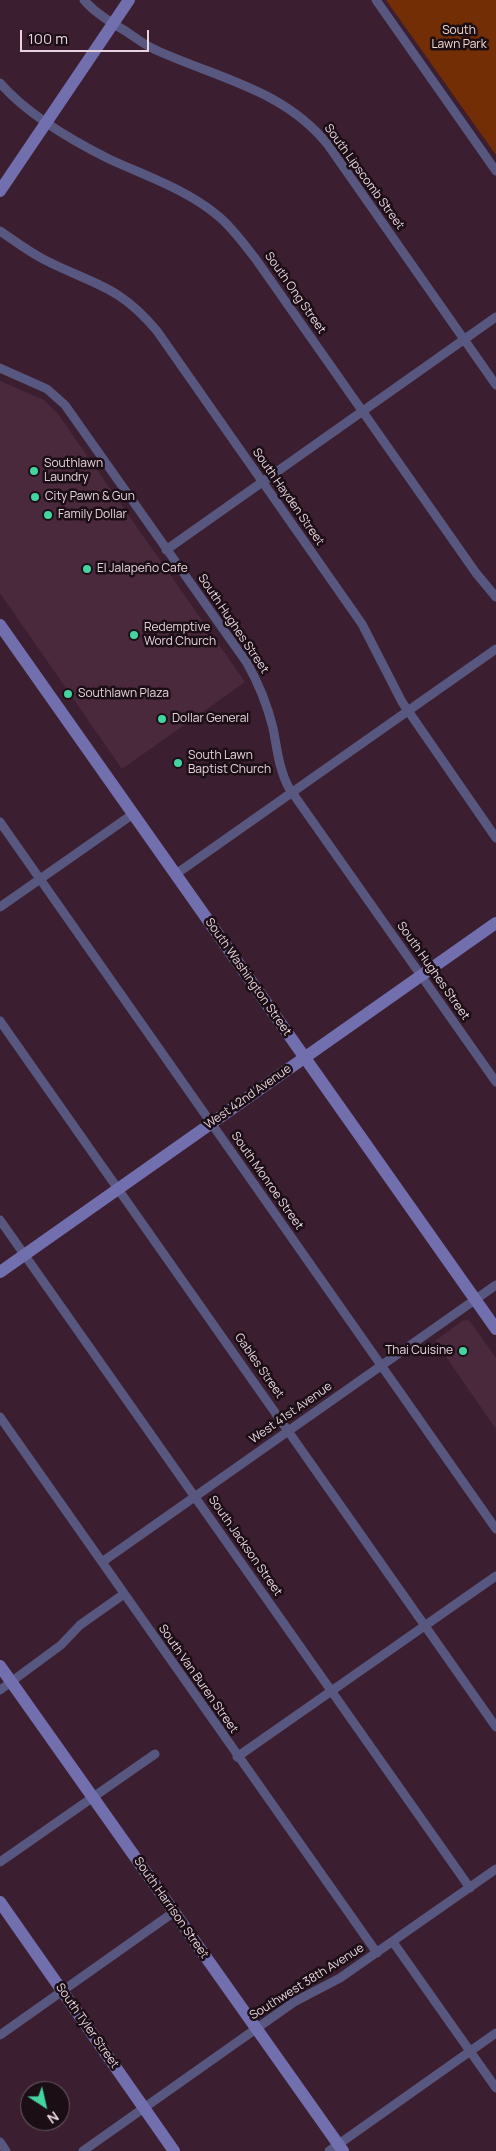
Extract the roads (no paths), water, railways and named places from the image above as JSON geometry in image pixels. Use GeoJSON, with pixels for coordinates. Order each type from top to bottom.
{"type":"FeatureCollection","features":[{"type":"Feature","properties":{"kind":"main road"},"geometry":{"type":"LineString","coordinates":[[0,191],[128,0]]}},
{"type":"Feature","properties":{"kind":"main road","name":"South Washington Street"},"geometry":{"type":"LineString","coordinates":[[0,625],[496,1329]]}},
{"type":"Feature","properties":{"kind":"main road","name":"West 42nd Avenue"},"geometry":{"type":"LineString","coordinates":[[0,1272],[496,923]]}},
{"type":"Feature","properties":{"kind":"main road","name":"South Harrison Street"},"geometry":{"type":"LineString","coordinates":[[0,1666],[256,2029],[336,2149]]}},
{"type":"Feature","properties":{"kind":"main road","name":"South Tyler Street"},"geometry":{"type":"LineString","coordinates":[[0,1902],[174,2151]]}},
{"type":"Feature","properties":{"kind":"street","name":"South Lipscomb Street"},"geometry":{"type":"LineString","coordinates":[[84,0],[113,23],[154,49],[286,105],[305,120],[328,145],[496,385]]}},
{"type":"Feature","properties":{"kind":"street"},"geometry":{"type":"LineString","coordinates":[[376,0],[496,171]]}},
{"type":"Feature","properties":{"kind":"street","name":"South Ong Street"},"geometry":{"type":"LineString","coordinates":[[0,83],[21,104],[46,122],[109,158],[180,190],[217,215],[244,244],[476,573],[496,597]]}},
{"type":"Feature","properties":{"kind":"street","name":"South Hayden Street"},"geometry":{"type":"LineString","coordinates":[[0,231],[46,260],[113,289],[134,306],[157,330],[362,624],[407,711],[496,838]]}},
{"type":"Feature","properties":{"kind":"street"},"geometry":{"type":"LineString","coordinates":[[166,550],[496,317]]}},
{"type":"Feature","properties":{"kind":"street","name":"South Hughes Street"},"geometry":{"type":"LineString","coordinates":[[0,368],[47,389],[66,405],[257,680],[267,706],[283,774],[292,792],[496,1082]]}},
{"type":"Feature","properties":{"kind":"street"},"geometry":{"type":"LineString","coordinates":[[176,874],[496,649]]}},
{"type":"Feature","properties":{"kind":"street"},"geometry":{"type":"LineString","coordinates":[[0,908],[133,814]]}},
{"type":"Feature","properties":{"kind":"street","name":"South Monroe Street"},"geometry":{"type":"LineString","coordinates":[[0,822],[496,1529]]}},
{"type":"Feature","properties":{"kind":"street","name":"Gables Street"},"geometry":{"type":"LineString","coordinates":[[0,1021],[496,1727]]}},
{"type":"Feature","properties":{"kind":"street","name":"South Jackson Street"},"geometry":{"type":"LineString","coordinates":[[0,1220],[470,1888]]}},
{"type":"Feature","properties":{"kind":"street","name":"West 41st Avenue"},"geometry":{"type":"LineString","coordinates":[[102,1562],[496,1286]]}},
{"type":"Feature","properties":{"kind":"street","name":"South Van Buren Street"},"geometry":{"type":"LineString","coordinates":[[0,1417],[237,1757],[377,1953]]}},
{"type":"Feature","properties":{"kind":"street"},"geometry":{"type":"LineString","coordinates":[[237,1757],[496,1576]]}},
{"type":"Feature","properties":{"kind":"street"},"geometry":{"type":"LineString","coordinates":[[0,1690],[61,1645],[80,1625],[124,1594]]}},
{"type":"Feature","properties":{"kind":"street"},"geometry":{"type":"LineString","coordinates":[[0,1862],[155,1754]]}},
{"type":"Feature","properties":{"kind":"street","name":"Southwest 38th Avenue"},"geometry":{"type":"LineString","coordinates":[[83,2151],[256,2029],[300,1999],[336,1981],[496,1869]]}},
{"type":"Feature","properties":{"kind":"street"},"geometry":{"type":"LineString","coordinates":[[0,2035],[174,1912]]}},
{"type":"Feature","properties":{"kind":"street"},"geometry":{"type":"LineString","coordinates":[[393,1942],[496,2088]]}},
{"type":"Feature","properties":{"kind":"street"},"geometry":{"type":"LineString","coordinates":[[336,2149],[496,2033]]}},
{"type":"Feature","properties":{"kind":"street"},"geometry":{"type":"LineString","coordinates":[[0,2142],[6,2151]]}},
{"type":"Feature","properties":{"kind":"place","name":"Southlawn Laundry"},"geometry":{"type":"Point","coordinates":[34,471]}},
{"type":"Feature","properties":{"kind":"place","name":"City Pawn & Gun"},"geometry":{"type":"Point","coordinates":[35,497]}},
{"type":"Feature","properties":{"kind":"place","name":"Family Dollar"},"geometry":{"type":"Point","coordinates":[48,515]}},
{"type":"Feature","properties":{"kind":"place","name":"El Jalapeño Cafe"},"geometry":{"type":"Point","coordinates":[87,569]}},
{"type":"Feature","properties":{"kind":"place","name":"Redemptive Word Church"},"geometry":{"type":"Point","coordinates":[134,635]}},
{"type":"Feature","properties":{"kind":"place","name":"Southlawn Plaza"},"geometry":{"type":"Point","coordinates":[68,694]}},
{"type":"Feature","properties":{"kind":"place","name":"Dollar General"},"geometry":{"type":"Point","coordinates":[162,719]}},
{"type":"Feature","properties":{"kind":"place","name":"South Lawn Baptist Church"},"geometry":{"type":"Point","coordinates":[178,763]}},
{"type":"Feature","properties":{"kind":"place","name":"Thai Cuisine"},"geometry":{"type":"Point","coordinates":[463,1351]}},
{"type":"Feature","properties":{"kind":"park label","name":"South Lawn Park"},"geometry":{"type":"Point","coordinates":[459,38]}}]}
